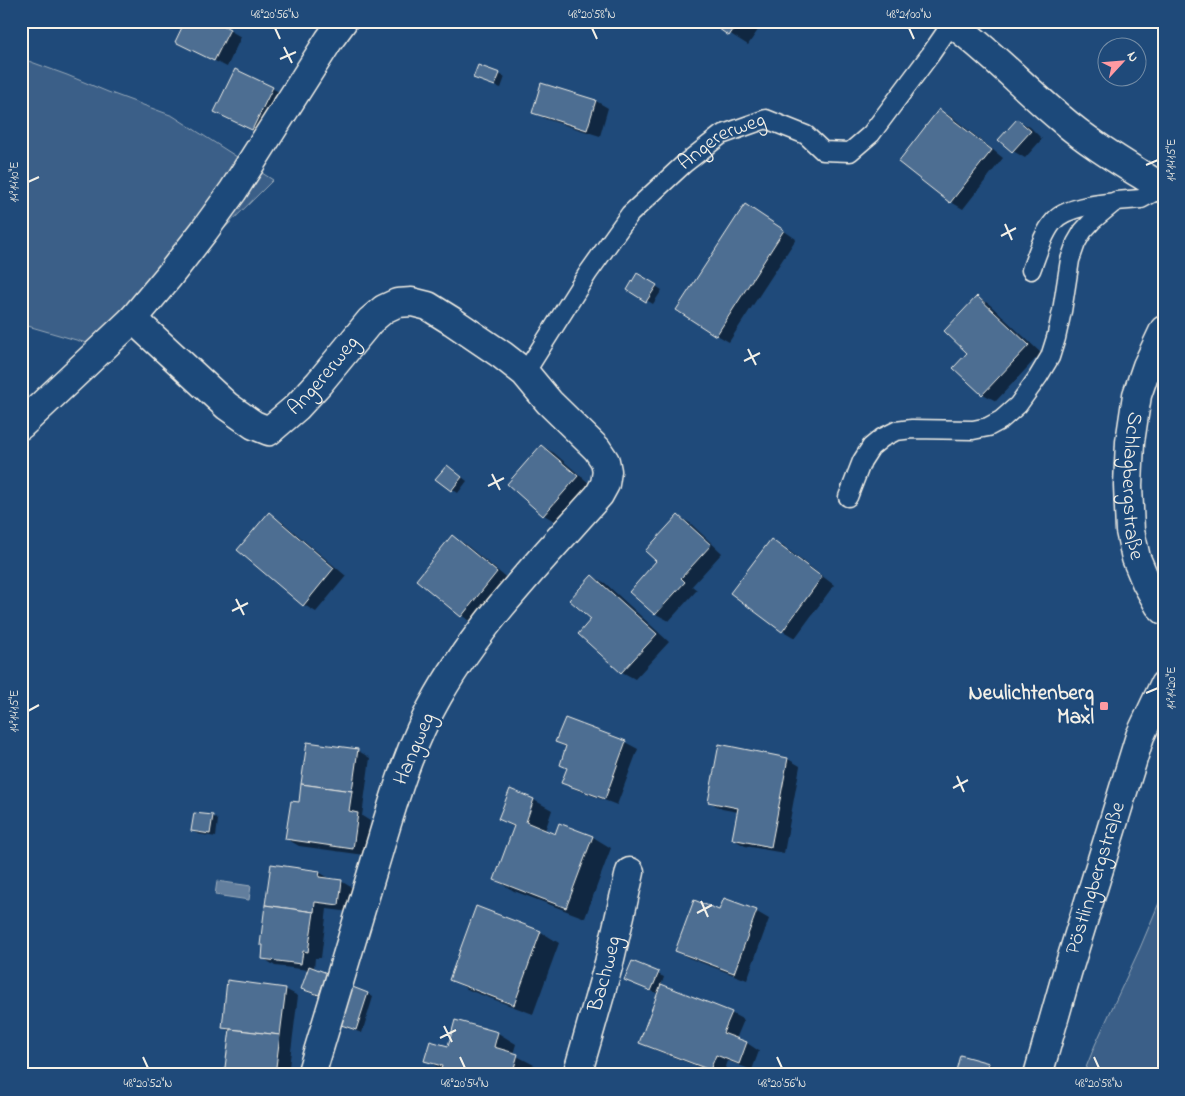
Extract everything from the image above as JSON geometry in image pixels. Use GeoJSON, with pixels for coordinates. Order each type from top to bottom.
{"type":"FeatureCollection","features":[{"type":"Feature","properties":{"kind":"street"},"geometry":{"type":"LineString","coordinates":[[21,425],[133,319],[204,231],[233,191],[343,21]]}},
{"type":"Feature","properties":{"kind":"street","name":"Angererweg"},"geometry":{"type":"LineString","coordinates":[[951,22],[1060,118],[1122,163],[1162,187]]}},
{"type":"Feature","properties":{"kind":"street","name":"Angererweg"},"geometry":{"type":"LineString","coordinates":[[133,319],[227,406],[254,425],[269,431],[298,407],[370,321],[384,309],[397,302],[412,302],[428,306],[502,355],[526,374],[549,402],[597,449],[605,461],[607,471]]}},
{"type":"Feature","properties":{"kind":"street","name":"Schlagbergstraße"},"geometry":{"type":"LineString","coordinates":[[1164,330],[1147,366],[1137,396],[1130,442],[1128,486],[1130,531],[1136,558],[1146,582],[1159,605],[1164,610]]}},
{"type":"Feature","properties":{"kind":"street","name":"Hangweg"},"geometry":{"type":"LineString","coordinates":[[311,1075],[397,790],[417,738],[437,697],[483,629],[519,584],[599,495],[605,484],[607,471]]}},
{"type":"Feature","properties":{"kind":"street","name":"Pöstlingbergstraße"},"geometry":{"type":"LineString","coordinates":[[1038,1075],[1067,973],[1140,736],[1164,685]]}},
{"type":"Feature","properties":{"kind":"street","name":"Bachweg"},"geometry":{"type":"LineString","coordinates":[[577,1075],[609,963],[630,872]]}},
{"type":"Feature","properties":{"kind":"lane","name":"Angererweg"},"geometry":{"type":"LineString","coordinates":[[526,374],[588,273],[630,214],[684,164],[721,135],[766,119],[806,135],[823,151],[850,152],[872,134],[930,55],[951,22]]}},
{"type":"Feature","properties":{"kind":"lane"},"geometry":{"type":"LineString","coordinates":[[1031,270],[1048,229],[1055,220],[1064,214],[1093,205],[1141,199],[1162,187]]}},
{"type":"Feature","properties":{"kind":"lane"},"geometry":{"type":"LineString","coordinates":[[848,497],[862,461],[871,447],[882,438],[896,431],[912,429],[973,430],[988,427],[1002,420],[1018,406],[1050,357],[1062,311],[1070,260],[1076,243],[1093,220],[1116,202]]}},
{"type":"Feature","properties":{"kind":"shaded area"},"geometry":{"type":"Polygon","coordinates":[[[21,21],[25,22],[23,59],[173,116],[273,180],[133,319],[90,344],[21,324],[21,21]]]}},
{"type":"Feature","properties":{"kind":"shaded area"},"geometry":{"type":"Polygon","coordinates":[[[217,881],[251,886],[249,900],[215,895],[217,881]]]}},
{"type":"Feature","properties":{"kind":"shaded area"},"geometry":{"type":"Polygon","coordinates":[[[1164,891],[1164,1075],[1083,1075],[1095,1045],[1164,891]]]}},
{"type":"Feature","properties":{"kind":"building"},"geometry":{"type":"Polygon","coordinates":[[[185,21],[215,21],[230,29],[214,61],[175,42],[185,21]]]}},
{"type":"Feature","properties":{"kind":"building"},"geometry":{"type":"Polygon","coordinates":[[[708,21],[739,21],[729,36],[708,21]]]}},
{"type":"Feature","properties":{"kind":"building"},"geometry":{"type":"Polygon","coordinates":[[[478,65],[500,73],[495,86],[473,78],[478,65]]]}},
{"type":"Feature","properties":{"kind":"building"},"geometry":{"type":"Polygon","coordinates":[[[235,69],[273,87],[252,130],[214,112],[235,69]]]}},
{"type":"Feature","properties":{"kind":"building"},"geometry":{"type":"Polygon","coordinates":[[[541,83],[596,100],[587,130],[532,113],[541,83]]]}},
{"type":"Feature","properties":{"kind":"building"},"geometry":{"type":"Polygon","coordinates":[[[939,109],[992,150],[950,203],[898,162],[939,109]]]}},
{"type":"Feature","properties":{"kind":"building"},"geometry":{"type":"Polygon","coordinates":[[[1017,119],[1031,131],[1012,152],[998,140],[1017,119]]]}},
{"type":"Feature","properties":{"kind":"building"},"geometry":{"type":"Polygon","coordinates":[[[745,204],[784,230],[716,336],[676,310],[745,204]]]}},
{"type":"Feature","properties":{"kind":"building"},"geometry":{"type":"Polygon","coordinates":[[[637,273],[657,285],[646,302],[627,290],[637,273]]]}},
{"type":"Feature","properties":{"kind":"building"},"geometry":{"type":"Polygon","coordinates":[[[977,296],[1029,345],[982,395],[953,368],[967,353],[944,331],[977,296]]]}},
{"type":"Feature","properties":{"kind":"building"},"geometry":{"type":"Polygon","coordinates":[[[541,445],[578,476],[543,516],[507,484],[541,445]]]}},
{"type":"Feature","properties":{"kind":"building"},"geometry":{"type":"Polygon","coordinates":[[[447,465],[462,477],[451,491],[435,479],[447,465]]]}},
{"type":"Feature","properties":{"kind":"building"},"geometry":{"type":"Polygon","coordinates":[[[269,512],[334,568],[303,606],[237,550],[269,512]]]}},
{"type":"Feature","properties":{"kind":"building"},"geometry":{"type":"Polygon","coordinates":[[[678,515],[711,545],[681,578],[685,582],[655,615],[629,592],[656,561],[645,551],[678,515]]]}},
{"type":"Feature","properties":{"kind":"building"},"geometry":{"type":"Polygon","coordinates":[[[452,535],[497,572],[461,617],[416,580],[452,535]]]}},
{"type":"Feature","properties":{"kind":"building"},"geometry":{"type":"Polygon","coordinates":[[[771,539],[822,577],[782,632],[730,593],[771,539]]]}},
{"type":"Feature","properties":{"kind":"building"},"geometry":{"type":"Polygon","coordinates":[[[592,575],[657,634],[621,673],[578,634],[591,619],[569,600],[592,575]]]}},
{"type":"Feature","properties":{"kind":"building"},"geometry":{"type":"Polygon","coordinates":[[[565,718],[626,741],[605,799],[561,783],[567,768],[560,765],[566,746],[555,742],[565,718]]]}},
{"type":"Feature","properties":{"kind":"building"},"geometry":{"type":"Polygon","coordinates":[[[307,742],[358,749],[352,791],[301,784],[307,742]]]}},
{"type":"Feature","properties":{"kind":"building"},"geometry":{"type":"Polygon","coordinates":[[[719,744],[788,758],[771,847],[732,839],[738,808],[708,802],[719,744]]]}},
{"type":"Feature","properties":{"kind":"building"},"geometry":{"type":"Polygon","coordinates":[[[301,784],[352,791],[349,811],[358,813],[353,849],[285,839],[291,801],[299,802],[301,784]]]}},
{"type":"Feature","properties":{"kind":"building"},"geometry":{"type":"Polygon","coordinates":[[[510,789],[534,799],[526,822],[555,834],[559,823],[593,836],[566,908],[494,880],[514,826],[498,819],[510,789]]]}},
{"type":"Feature","properties":{"kind":"building"},"geometry":{"type":"Polygon","coordinates":[[[194,813],[213,815],[210,834],[191,831],[194,813]]]}},
{"type":"Feature","properties":{"kind":"building"},"geometry":{"type":"Polygon","coordinates":[[[271,864],[320,871],[319,877],[342,880],[339,905],[315,902],[314,912],[265,905],[271,864]]]}},
{"type":"Feature","properties":{"kind":"building"},"geometry":{"type":"Polygon","coordinates":[[[724,898],[757,910],[734,973],[675,951],[694,900],[719,910],[724,898]]]}},
{"type":"Feature","properties":{"kind":"building"},"geometry":{"type":"Polygon","coordinates":[[[265,905],[314,912],[308,952],[303,951],[301,964],[262,959],[263,945],[260,945],[265,905]]]}},
{"type":"Feature","properties":{"kind":"building"},"geometry":{"type":"Polygon","coordinates":[[[476,906],[541,931],[514,1005],[449,980],[476,906]]]}},
{"type":"Feature","properties":{"kind":"building"},"geometry":{"type":"Polygon","coordinates":[[[632,961],[659,972],[651,991],[624,980],[632,961]]]}},
{"type":"Feature","properties":{"kind":"building"},"geometry":{"type":"Polygon","coordinates":[[[309,966],[327,973],[319,995],[301,989],[309,966]]]}},
{"type":"Feature","properties":{"kind":"building"},"geometry":{"type":"Polygon","coordinates":[[[227,980],[286,988],[280,1035],[222,1028],[227,980]]]}},
{"type":"Feature","properties":{"kind":"building"},"geometry":{"type":"Polygon","coordinates":[[[661,984],[732,1012],[723,1033],[747,1042],[739,1064],[716,1055],[710,1070],[639,1043],[661,984]]]}},
{"type":"Feature","properties":{"kind":"building"},"geometry":{"type":"Polygon","coordinates":[[[350,986],[368,993],[356,1030],[338,1024],[350,986]]]}},
{"type":"Feature","properties":{"kind":"building"},"geometry":{"type":"Polygon","coordinates":[[[455,1020],[498,1032],[494,1047],[518,1054],[512,1075],[439,1075],[442,1066],[424,1061],[430,1041],[448,1046],[455,1020]]]}},
{"type":"Feature","properties":{"kind":"building"},"geometry":{"type":"Polygon","coordinates":[[[230,1029],[280,1035],[275,1075],[224,1075],[230,1029]]]}},
{"type":"Feature","properties":{"kind":"building"},"geometry":{"type":"Polygon","coordinates":[[[960,1055],[989,1063],[986,1075],[955,1075],[960,1055]]]}},
{"type":"Feature","properties":{"kind":"place","name":"Neulichtenberg Maxl"},"geometry":{"type":"Point","coordinates":[1104,706]}}]}
